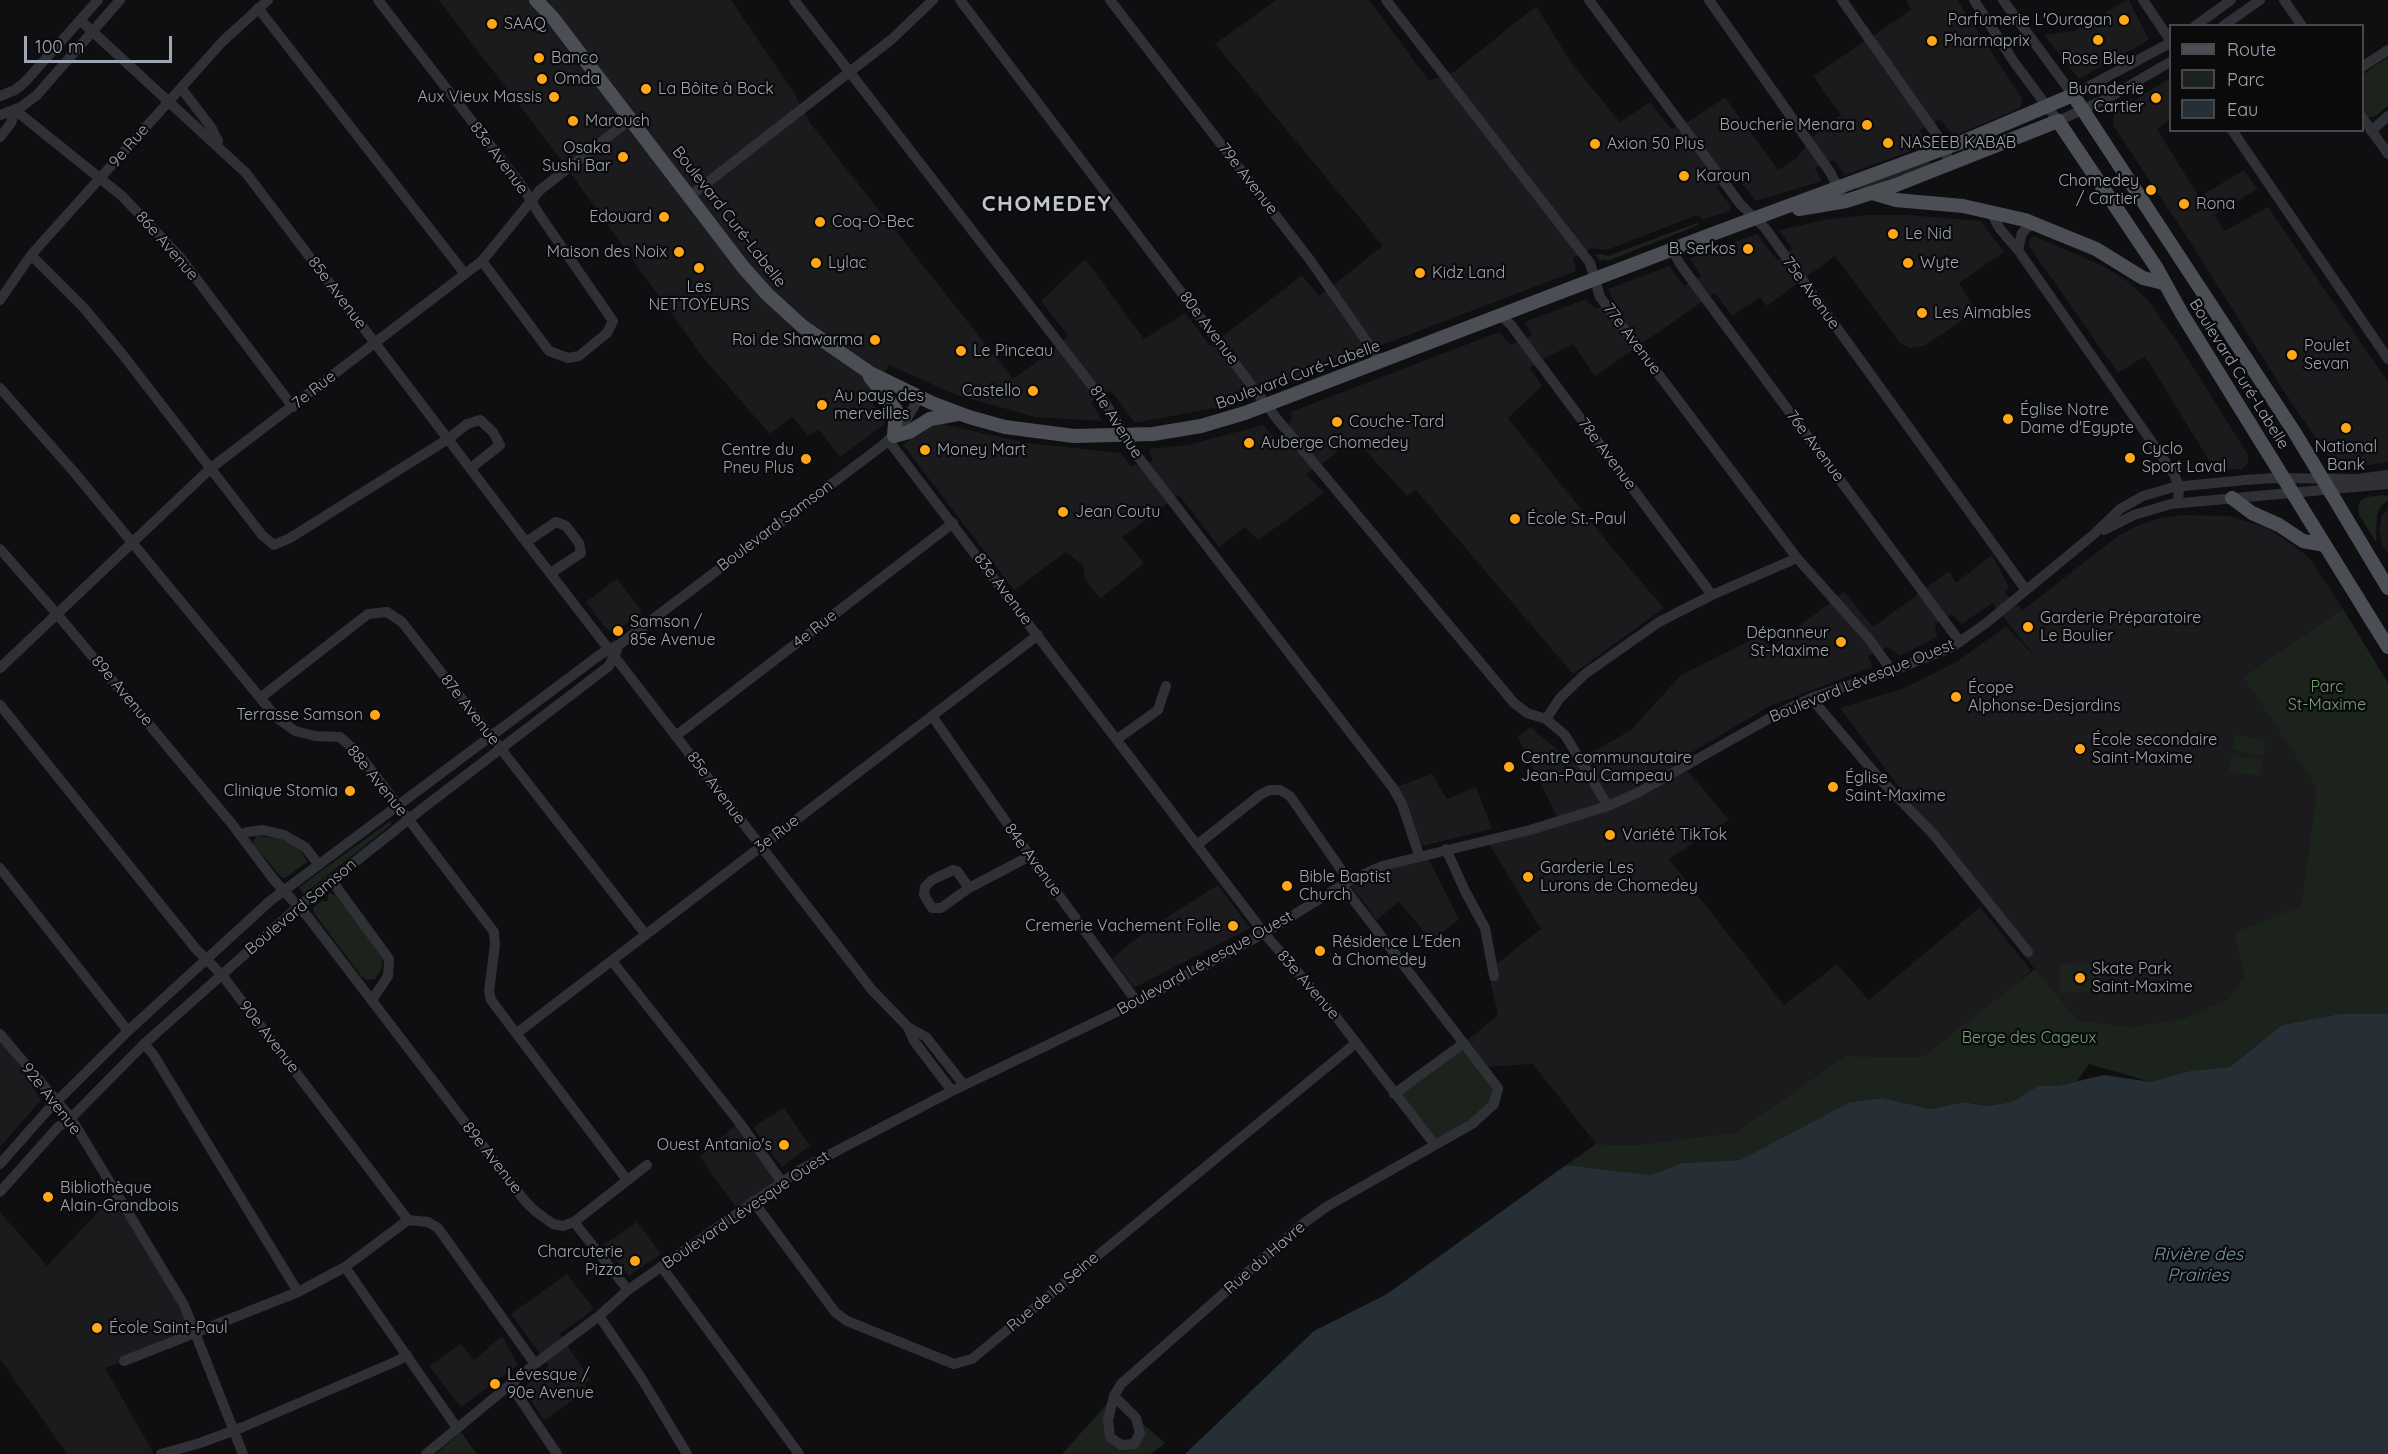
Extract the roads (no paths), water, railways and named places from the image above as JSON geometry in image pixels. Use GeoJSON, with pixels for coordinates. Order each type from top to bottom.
{"type":"FeatureCollection","features":[{"type":"Feature","properties":{"kind":"main road","name":"Boulevard Curé-Labelle"},"geometry":{"type":"LineString","coordinates":[[536,0],[553,18],[743,267],[767,294],[811,333],[863,369],[919,398],[960,414],[1005,427],[1084,437],[1169,432],[1201,426],[1266,406],[1672,249],[1944,149],[2073,95],[2186,265],[2388,588]]}},
{"type":"Feature","properties":{"kind":"main road","name":"Boulevard Curé-Labelle"},"geometry":{"type":"LineString","coordinates":[[544,0],[553,18]]}},
{"type":"Feature","properties":{"kind":"main road","name":"Boulevard Curé-Labelle"},"geometry":{"type":"LineString","coordinates":[[1770,213],[1844,201],[1872,193],[1951,165],[2058,121],[2150,258],[2163,283],[2388,647]]}},
{"type":"Feature","properties":{"kind":"main road"},"geometry":{"type":"LineString","coordinates":[[1872,193],[1896,200],[1940,203],[1990,211],[2032,223],[2096,249],[2143,278],[2163,283]]}},
{"type":"Feature","properties":{"kind":"main road"},"geometry":{"type":"LineString","coordinates":[[863,369],[895,407],[897,416],[891,438]]}},
{"type":"Feature","properties":{"kind":"main road"},"geometry":{"type":"LineString","coordinates":[[891,438],[909,432],[930,419],[960,414]]}},
{"type":"Feature","properties":{"kind":"main road"},"geometry":{"type":"LineString","coordinates":[[2232,498],[2252,513],[2278,525],[2303,541],[2325,545]]}},
{"type":"Feature","properties":{"kind":"street"},"geometry":{"type":"LineString","coordinates":[[0,96],[15,90],[25,82],[98,0]]}},
{"type":"Feature","properties":{"kind":"street"},"geometry":{"type":"LineString","coordinates":[[0,115],[15,110],[37,95],[120,0]]}},
{"type":"Feature","properties":{"kind":"street","name":"9e Rue"},"geometry":{"type":"LineString","coordinates":[[0,300],[31,255],[223,40],[268,0]]}},
{"type":"Feature","properties":{"kind":"street","name":"83e Avenue"},"geometry":{"type":"LineString","coordinates":[[378,0],[522,186],[613,321],[607,333],[579,356],[568,358],[549,351],[482,261]]}},
{"type":"Feature","properties":{"kind":"street","name":"81e Avenue"},"geometry":{"type":"LineString","coordinates":[[794,0],[1059,342],[1113,414],[1136,454],[1165,493],[1393,788],[1402,804],[1419,855]]}},
{"type":"Feature","properties":{"kind":"street"},"geometry":{"type":"LineString","coordinates":[[690,196],[892,39],[933,0]]}},
{"type":"Feature","properties":{"kind":"street","name":"80e Avenue"},"geometry":{"type":"LineString","coordinates":[[960,0],[1266,406],[1514,703],[1527,713],[1545,719],[1565,735],[1608,806]]}},
{"type":"Feature","properties":{"kind":"street","name":"79e Avenue"},"geometry":{"type":"LineString","coordinates":[[1110,0],[1310,260],[1381,362]]}},
{"type":"Feature","properties":{"kind":"street","name":"77e Avenue"},"geometry":{"type":"LineString","coordinates":[[1386,0],[1590,263],[1600,297],[1797,558],[1869,639],[1892,671]]}},
{"type":"Feature","properties":{"kind":"street","name":"75e Avenue"},"geometry":{"type":"LineString","coordinates":[[1588,0],[1741,205],[1765,228],[2026,590]]}},
{"type":"Feature","properties":{"kind":"street"},"geometry":{"type":"LineString","coordinates":[[1709,0],[1830,172],[1844,201]]}},
{"type":"Feature","properties":{"kind":"street"},"geometry":{"type":"LineString","coordinates":[[1842,0],[1944,149],[1951,165]]}},
{"type":"Feature","properties":{"kind":"street"},"geometry":{"type":"LineString","coordinates":[[1974,0],[2014,62],[2047,107]]}},
{"type":"Feature","properties":{"kind":"street"},"geometry":{"type":"LineString","coordinates":[[2003,0],[2073,95],[2169,42]]}},
{"type":"Feature","properties":{"kind":"street"},"geometry":{"type":"LineString","coordinates":[[2143,0],[2169,39]]}},
{"type":"Feature","properties":{"kind":"street"},"geometry":{"type":"LineString","coordinates":[[2198,24],[2231,0]]}},
{"type":"Feature","properties":{"kind":"street"},"geometry":{"type":"LineString","coordinates":[[2226,24],[2260,0]]}},
{"type":"Feature","properties":{"kind":"street"},"geometry":{"type":"LineString","coordinates":[[2284,0],[2301,24]]}},
{"type":"Feature","properties":{"kind":"street"},"geometry":{"type":"LineString","coordinates":[[258,8],[465,274]]}},
{"type":"Feature","properties":{"kind":"street","name":"85e Avenue"},"geometry":{"type":"LineString","coordinates":[[80,20],[222,150],[252,181],[526,542],[615,650],[761,847],[872,990],[908,1027],[926,1037],[964,1086]]}},
{"type":"Feature","properties":{"kind":"street"},"geometry":{"type":"LineString","coordinates":[[2364,66],[2388,50]]}},
{"type":"Feature","properties":{"kind":"street"},"geometry":{"type":"LineString","coordinates":[[2058,121],[2083,111],[2169,63]]}},
{"type":"Feature","properties":{"kind":"street","name":"85e Avenue"},"geometry":{"type":"LineString","coordinates":[[181,88],[211,127],[222,150]]}},
{"type":"Feature","properties":{"kind":"street","name":"Boulevard Curé-Labelle"},"geometry":{"type":"LineString","coordinates":[[2047,107],[2058,121]]}},
{"type":"Feature","properties":{"kind":"street"},"geometry":{"type":"LineString","coordinates":[[0,137],[11,123],[15,110]]}},
{"type":"Feature","properties":{"kind":"street","name":"86e Avenue"},"geometry":{"type":"LineString","coordinates":[[15,110],[122,196],[180,257],[293,407]]}},
{"type":"Feature","properties":{"kind":"street"},"geometry":{"type":"LineString","coordinates":[[2371,130],[2388,116]]}},
{"type":"Feature","properties":{"kind":"street","name":"7e Rue"},"geometry":{"type":"LineString","coordinates":[[0,668],[211,468],[482,261],[543,187],[631,119]]}},
{"type":"Feature","properties":{"kind":"street"},"geometry":{"type":"LineString","coordinates":[[2364,120],[2388,154]]}},
{"type":"Feature","properties":{"kind":"street"},"geometry":{"type":"LineString","coordinates":[[2233,132],[2388,359]]}},
{"type":"Feature","properties":{"kind":"street"},"geometry":{"type":"LineString","coordinates":[[1990,211],[2010,243],[2018,250],[2174,474],[2179,487],[2178,503]]}},
{"type":"Feature","properties":{"kind":"street"},"geometry":{"type":"LineString","coordinates":[[2018,250],[2022,233],[2032,223]]}},
{"type":"Feature","properties":{"kind":"street","name":"76e Avenue"},"geometry":{"type":"LineString","coordinates":[[1672,249],[1680,264],[1960,642]]}},
{"type":"Feature","properties":{"kind":"street"},"geometry":{"type":"LineString","coordinates":[[31,255],[84,308],[262,535],[274,545],[290,538],[448,439],[467,424],[480,420],[493,432],[500,445],[471,468]]}},
{"type":"Feature","properties":{"kind":"street","name":"78e Avenue"},"geometry":{"type":"LineString","coordinates":[[1501,315],[1511,325],[1712,595]]}},
{"type":"Feature","properties":{"kind":"street","name":"88e Avenue"},"geometry":{"type":"LineString","coordinates":[[0,388],[74,472],[276,717],[295,731],[315,736],[340,737],[359,754],[494,932],[495,945],[489,991],[491,1000],[627,1180]]}},
{"type":"Feature","properties":{"kind":"street","name":"Boulevard Samson"},"geometry":{"type":"LineString","coordinates":[[0,1164],[46,1112],[128,1031],[284,891],[601,654],[615,650],[891,438],[905,423],[919,398]]}},
{"type":"Feature","properties":{"kind":"street","name":"83e Avenue"},"geometry":{"type":"LineString","coordinates":[[891,438],[1264,933],[1356,1043],[1435,1145]]}},
{"type":"Feature","properties":{"kind":"street","name":"Boulevard Lévesque Ouest"},"geometry":{"type":"LineString","coordinates":[[2094,535],[2134,515],[2178,503],[2293,493],[2325,484],[2388,475]]}},
{"type":"Feature","properties":{"kind":"street","name":"Boulevard Lévesque Ouest"},"geometry":{"type":"LineString","coordinates":[[426,1454],[535,1364],[599,1316],[628,1290],[782,1182],[831,1153],[952,1091],[1137,1002],[1264,933],[1346,883],[1382,866],[1419,855],[1548,825],[1608,806],[1639,792],[1766,719],[1811,698],[1892,671],[1960,642],[2094,535],[2125,505],[2153,493],[2179,487],[2283,478],[2325,484],[2388,484]]}},
{"type":"Feature","properties":{"kind":"street"},"geometry":{"type":"LineString","coordinates":[[526,542],[556,522],[566,526],[579,543],[580,553],[551,573]]}},
{"type":"Feature","properties":{"kind":"street","name":"4e Rue"},"geometry":{"type":"LineString","coordinates":[[677,735],[953,523]]}},
{"type":"Feature","properties":{"kind":"street","name":"89e Avenue"},"geometry":{"type":"LineString","coordinates":[[0,549],[57,614],[298,907],[525,1201],[553,1224],[563,1226],[574,1222]]}},
{"type":"Feature","properties":{"kind":"street"},"geometry":{"type":"LineString","coordinates":[[1545,719],[1560,698],[1585,674],[1659,622],[1712,595],[1797,558]]}},
{"type":"Feature","properties":{"kind":"street","name":"87e Avenue"},"geometry":{"type":"LineString","coordinates":[[260,698],[368,614],[387,612],[402,622],[646,935]]}},
{"type":"Feature","properties":{"kind":"street","name":"3e Rue"},"geometry":{"type":"LineString","coordinates":[[517,1033],[1038,635]]}},
{"type":"Feature","properties":{"kind":"street","name":"Boulevard Samson"},"geometry":{"type":"LineString","coordinates":[[0,1192],[58,1127],[70,1119],[144,1044],[298,907],[609,666],[615,650]]}},
{"type":"Feature","properties":{"kind":"street"},"geometry":{"type":"LineString","coordinates":[[1117,739],[1158,710],[1166,686]]}},
{"type":"Feature","properties":{"kind":"street"},"geometry":{"type":"LineString","coordinates":[[1811,698],[1879,778],[1934,835],[2028,952]]}},
{"type":"Feature","properties":{"kind":"street","name":"90e Avenue"},"geometry":{"type":"LineString","coordinates":[[0,705],[196,949],[222,975],[408,1220]]}},
{"type":"Feature","properties":{"kind":"street","name":"84e Avenue"},"geometry":{"type":"LineString","coordinates":[[932,716],[1030,856],[1137,1002]]}},
{"type":"Feature","properties":{"kind":"street"},"geometry":{"type":"LineString","coordinates":[[1197,845],[1260,795],[1270,790],[1280,790],[1290,796],[1346,883],[1464,1043],[1394,1094]]}},
{"type":"Feature","properties":{"kind":"street"},"geometry":{"type":"LineString","coordinates":[[240,835],[263,830],[284,835],[305,847],[319,865]]}},
{"type":"Feature","properties":{"kind":"street"},"geometry":{"type":"LineString","coordinates":[[1446,849],[1485,928],[1494,976]]}},
{"type":"Feature","properties":{"kind":"street"},"geometry":{"type":"LineString","coordinates":[[969,888],[1030,856]]}},
{"type":"Feature","properties":{"kind":"street"},"geometry":{"type":"LineString","coordinates":[[0,868],[128,1031]]}},
{"type":"Feature","properties":{"kind":"street"},"geometry":{"type":"LineString","coordinates":[[332,881],[389,959],[386,980],[372,1000]]}},
{"type":"Feature","properties":{"kind":"street"},"geometry":{"type":"LineString","coordinates":[[612,961],[782,1182]]}},
{"type":"Feature","properties":{"kind":"street","name":"85e Avenue"},"geometry":{"type":"LineString","coordinates":[[908,1027],[914,1041],[952,1091]]}},
{"type":"Feature","properties":{"kind":"street","name":"92e Avenue"},"geometry":{"type":"LineString","coordinates":[[0,1034],[70,1119],[184,1305],[243,1454]]}},
{"type":"Feature","properties":{"kind":"street","name":"Rue de la Seine"},"geometry":{"type":"LineString","coordinates":[[753,1201],[835,1312],[847,1321],[954,1364],[972,1359],[1356,1043]]}},
{"type":"Feature","properties":{"kind":"street","name":"Rue du Havre"},"geometry":{"type":"LineString","coordinates":[[1114,1396],[1121,1384],[1300,1226],[1326,1207],[1472,1124],[1494,1104],[1498,1088],[1464,1043]]}},
{"type":"Feature","properties":{"kind":"street"},"geometry":{"type":"LineString","coordinates":[[144,1044],[153,1054],[298,1292]]}},
{"type":"Feature","properties":{"kind":"street"},"geometry":{"type":"LineString","coordinates":[[628,1290],[574,1222],[647,1164]]}},
{"type":"Feature","properties":{"kind":"street"},"geometry":{"type":"LineString","coordinates":[[124,1361],[298,1292],[345,1267],[408,1220],[428,1222],[438,1228],[535,1364]]}},
{"type":"Feature","properties":{"kind":"street"},"geometry":{"type":"LineString","coordinates":[[661,1266],[799,1454]]}},
{"type":"Feature","properties":{"kind":"street"},"geometry":{"type":"LineString","coordinates":[[345,1267],[457,1428]]}},
{"type":"Feature","properties":{"kind":"street"},"geometry":{"type":"LineString","coordinates":[[599,1316],[642,1379],[687,1454]]}},
{"type":"Feature","properties":{"kind":"street"},"geometry":{"type":"LineString","coordinates":[[161,1454],[235,1430],[397,1361],[406,1354]]}},
{"type":"Feature","properties":{"kind":"street"},"geometry":{"type":"LineString","coordinates":[[510,1384],[557,1454]]}},
{"type":"Feature","properties":{"kind":"water","name":"Rivière des Prairies"},"geometry":{"type":"Polygon","coordinates":[[[2339,1014],[2388,1014],[2388,1454],[1185,1454],[1314,1331],[1387,1294],[1566,1165],[1650,1175],[1682,1163],[1740,1160],[1850,1102],[1882,1098],[1931,1109],[1964,1102],[1986,1106],[2012,1102],[2038,1086],[2057,1086],[2104,1075],[2151,1082],[2189,1071],[2230,1067],[2282,1025],[2339,1014]]]}},
{"type":"Feature","properties":{"kind":"place","name":"Parfumerie L'Ouragan"},"geometry":{"type":"Point","coordinates":[2124,20]}},
{"type":"Feature","properties":{"kind":"place","name":"SAAQ"},"geometry":{"type":"Point","coordinates":[492,24]}},
{"type":"Feature","properties":{"kind":"place","name":"Rose Bleu"},"geometry":{"type":"Point","coordinates":[2098,40]}},
{"type":"Feature","properties":{"kind":"place","name":"Pharmaprix"},"geometry":{"type":"Point","coordinates":[1932,41]}},
{"type":"Feature","properties":{"kind":"place","name":"Banco"},"geometry":{"type":"Point","coordinates":[539,58]}},
{"type":"Feature","properties":{"kind":"place","name":"Omda"},"geometry":{"type":"Point","coordinates":[542,79]}},
{"type":"Feature","properties":{"kind":"place","name":"La Bôite à Bock"},"geometry":{"type":"Point","coordinates":[646,89]}},
{"type":"Feature","properties":{"kind":"place","name":"Aux Vieux Massis"},"geometry":{"type":"Point","coordinates":[554,97]}},
{"type":"Feature","properties":{"kind":"place","name":"Buanderie Cartier"},"geometry":{"type":"Point","coordinates":[2156,98]}},
{"type":"Feature","properties":{"kind":"place","name":"Marouch"},"geometry":{"type":"Point","coordinates":[573,121]}},
{"type":"Feature","properties":{"kind":"place","name":"Boucherie Menara"},"geometry":{"type":"Point","coordinates":[1867,125]}},
{"type":"Feature","properties":{"kind":"place","name":"NASEEB KABAB"},"geometry":{"type":"Point","coordinates":[1888,143]}},
{"type":"Feature","properties":{"kind":"place","name":"Axion 50 Plus"},"geometry":{"type":"Point","coordinates":[1595,144]}},
{"type":"Feature","properties":{"kind":"place","name":"Osaka Sushi Bar"},"geometry":{"type":"Point","coordinates":[623,157]}},
{"type":"Feature","properties":{"kind":"place","name":"Karoun"},"geometry":{"type":"Point","coordinates":[1684,176]}},
{"type":"Feature","properties":{"kind":"place","name":"Chomedey / Cartier"},"geometry":{"type":"Point","coordinates":[2151,190]}},
{"type":"Feature","properties":{"kind":"place","name":"Rona"},"geometry":{"type":"Point","coordinates":[2184,204]}},
{"type":"Feature","properties":{"kind":"place","name":"Edouard"},"geometry":{"type":"Point","coordinates":[664,217]}},
{"type":"Feature","properties":{"kind":"place","name":"Coq-O-Bec"},"geometry":{"type":"Point","coordinates":[820,222]}},
{"type":"Feature","properties":{"kind":"place","name":"Le Nid"},"geometry":{"type":"Point","coordinates":[1893,234]}},
{"type":"Feature","properties":{"kind":"place","name":"B. Serkos"},"geometry":{"type":"Point","coordinates":[1748,249]}},
{"type":"Feature","properties":{"kind":"place","name":"Maison des Noix"},"geometry":{"type":"Point","coordinates":[679,252]}},
{"type":"Feature","properties":{"kind":"place","name":"Lylac"},"geometry":{"type":"Point","coordinates":[816,263]}},
{"type":"Feature","properties":{"kind":"place","name":"Wyte"},"geometry":{"type":"Point","coordinates":[1908,263]}},
{"type":"Feature","properties":{"kind":"place","name":"Les NETTOYEURS"},"geometry":{"type":"Point","coordinates":[699,268]}},
{"type":"Feature","properties":{"kind":"place","name":"Kidz Land"},"geometry":{"type":"Point","coordinates":[1420,273]}},
{"type":"Feature","properties":{"kind":"place","name":"Les Aimables"},"geometry":{"type":"Point","coordinates":[1922,313]}},
{"type":"Feature","properties":{"kind":"place","name":"Roi de Shawarma"},"geometry":{"type":"Point","coordinates":[875,340]}},
{"type":"Feature","properties":{"kind":"place","name":"Le Pinceau"},"geometry":{"type":"Point","coordinates":[961,351]}},
{"type":"Feature","properties":{"kind":"place","name":"Poulet Sevan"},"geometry":{"type":"Point","coordinates":[2292,355]}},
{"type":"Feature","properties":{"kind":"place","name":"Castello"},"geometry":{"type":"Point","coordinates":[1033,391]}},
{"type":"Feature","properties":{"kind":"place","name":"Au pays des merveilles"},"geometry":{"type":"Point","coordinates":[822,405]}},
{"type":"Feature","properties":{"kind":"place","name":"Église Notre Dame d'Egypte"},"geometry":{"type":"Point","coordinates":[2008,419]}},
{"type":"Feature","properties":{"kind":"place","name":"Couche-Tard"},"geometry":{"type":"Point","coordinates":[1337,422]}},
{"type":"Feature","properties":{"kind":"place","name":"National Bank"},"geometry":{"type":"Point","coordinates":[2346,428]}},
{"type":"Feature","properties":{"kind":"place","name":"Auberge Chomedey"},"geometry":{"type":"Point","coordinates":[1249,443]}},
{"type":"Feature","properties":{"kind":"place","name":"Money Mart"},"geometry":{"type":"Point","coordinates":[925,450]}},
{"type":"Feature","properties":{"kind":"place","name":"Cyclo Sport Laval"},"geometry":{"type":"Point","coordinates":[2130,458]}},
{"type":"Feature","properties":{"kind":"place","name":"Centre du Pneu Plus"},"geometry":{"type":"Point","coordinates":[806,459]}},
{"type":"Feature","properties":{"kind":"place","name":"Jean Coutu"},"geometry":{"type":"Point","coordinates":[1063,512]}},
{"type":"Feature","properties":{"kind":"place","name":"École St.-Paul"},"geometry":{"type":"Point","coordinates":[1515,519]}},
{"type":"Feature","properties":{"kind":"place","name":"Garderie Préparatoire Le Boulier"},"geometry":{"type":"Point","coordinates":[2028,627]}},
{"type":"Feature","properties":{"kind":"place","name":"Samson / 85e Avenue"},"geometry":{"type":"Point","coordinates":[618,631]}},
{"type":"Feature","properties":{"kind":"place","name":"Dépanneur St-Maxime"},"geometry":{"type":"Point","coordinates":[1841,642]}},
{"type":"Feature","properties":{"kind":"place","name":"Écope Alphonse-Desjardins"},"geometry":{"type":"Point","coordinates":[1956,697]}},
{"type":"Feature","properties":{"kind":"place","name":"Terrasse Samson"},"geometry":{"type":"Point","coordinates":[375,715]}},
{"type":"Feature","properties":{"kind":"place","name":"École secondaire Saint-Maxime"},"geometry":{"type":"Point","coordinates":[2080,749]}},
{"type":"Feature","properties":{"kind":"place","name":"Centre communautaire Jean-Paul Campeau"},"geometry":{"type":"Point","coordinates":[1509,767]}},
{"type":"Feature","properties":{"kind":"place","name":"Église Saint-Maxime"},"geometry":{"type":"Point","coordinates":[1833,787]}},
{"type":"Feature","properties":{"kind":"place","name":"Clinique Stomia"},"geometry":{"type":"Point","coordinates":[350,791]}},
{"type":"Feature","properties":{"kind":"place","name":"Variété TikTok"},"geometry":{"type":"Point","coordinates":[1610,835]}},
{"type":"Feature","properties":{"kind":"place","name":"Garderie Les Lurons de Chomedey"},"geometry":{"type":"Point","coordinates":[1528,877]}},
{"type":"Feature","properties":{"kind":"place","name":"Bible Baptist Church"},"geometry":{"type":"Point","coordinates":[1287,886]}},
{"type":"Feature","properties":{"kind":"place","name":"Cremerie Vachement Folle"},"geometry":{"type":"Point","coordinates":[1233,926]}},
{"type":"Feature","properties":{"kind":"place","name":"Résidence L'Eden à Chomedey"},"geometry":{"type":"Point","coordinates":[1320,951]}},
{"type":"Feature","properties":{"kind":"place","name":"Skate Park Saint-Maxime"},"geometry":{"type":"Point","coordinates":[2080,978]}},
{"type":"Feature","properties":{"kind":"place","name":"Ouest Antanio's"},"geometry":{"type":"Point","coordinates":[784,1145]}},
{"type":"Feature","properties":{"kind":"place","name":"Bibliothèque Alain-Grandbois"},"geometry":{"type":"Point","coordinates":[48,1197]}},
{"type":"Feature","properties":{"kind":"place","name":"Charcuterie Pizza"},"geometry":{"type":"Point","coordinates":[635,1261]}},
{"type":"Feature","properties":{"kind":"place","name":"École Saint-Paul"},"geometry":{"type":"Point","coordinates":[97,1328]}},
{"type":"Feature","properties":{"kind":"place","name":"Lévesque / 90e Avenue"},"geometry":{"type":"Point","coordinates":[495,1384]}},
{"type":"Feature","properties":{"kind":"district","name":"CHOMEDEY"},"geometry":{"type":"Point","coordinates":[1047,204]}},
{"type":"Feature","properties":{"kind":"park label","name":"Parc St-Maxime"},"geometry":{"type":"Point","coordinates":[2327,696]}},
{"type":"Feature","properties":{"kind":"park label","name":"Berge des Cageux"},"geometry":{"type":"Point","coordinates":[2029,1038]}}]}
